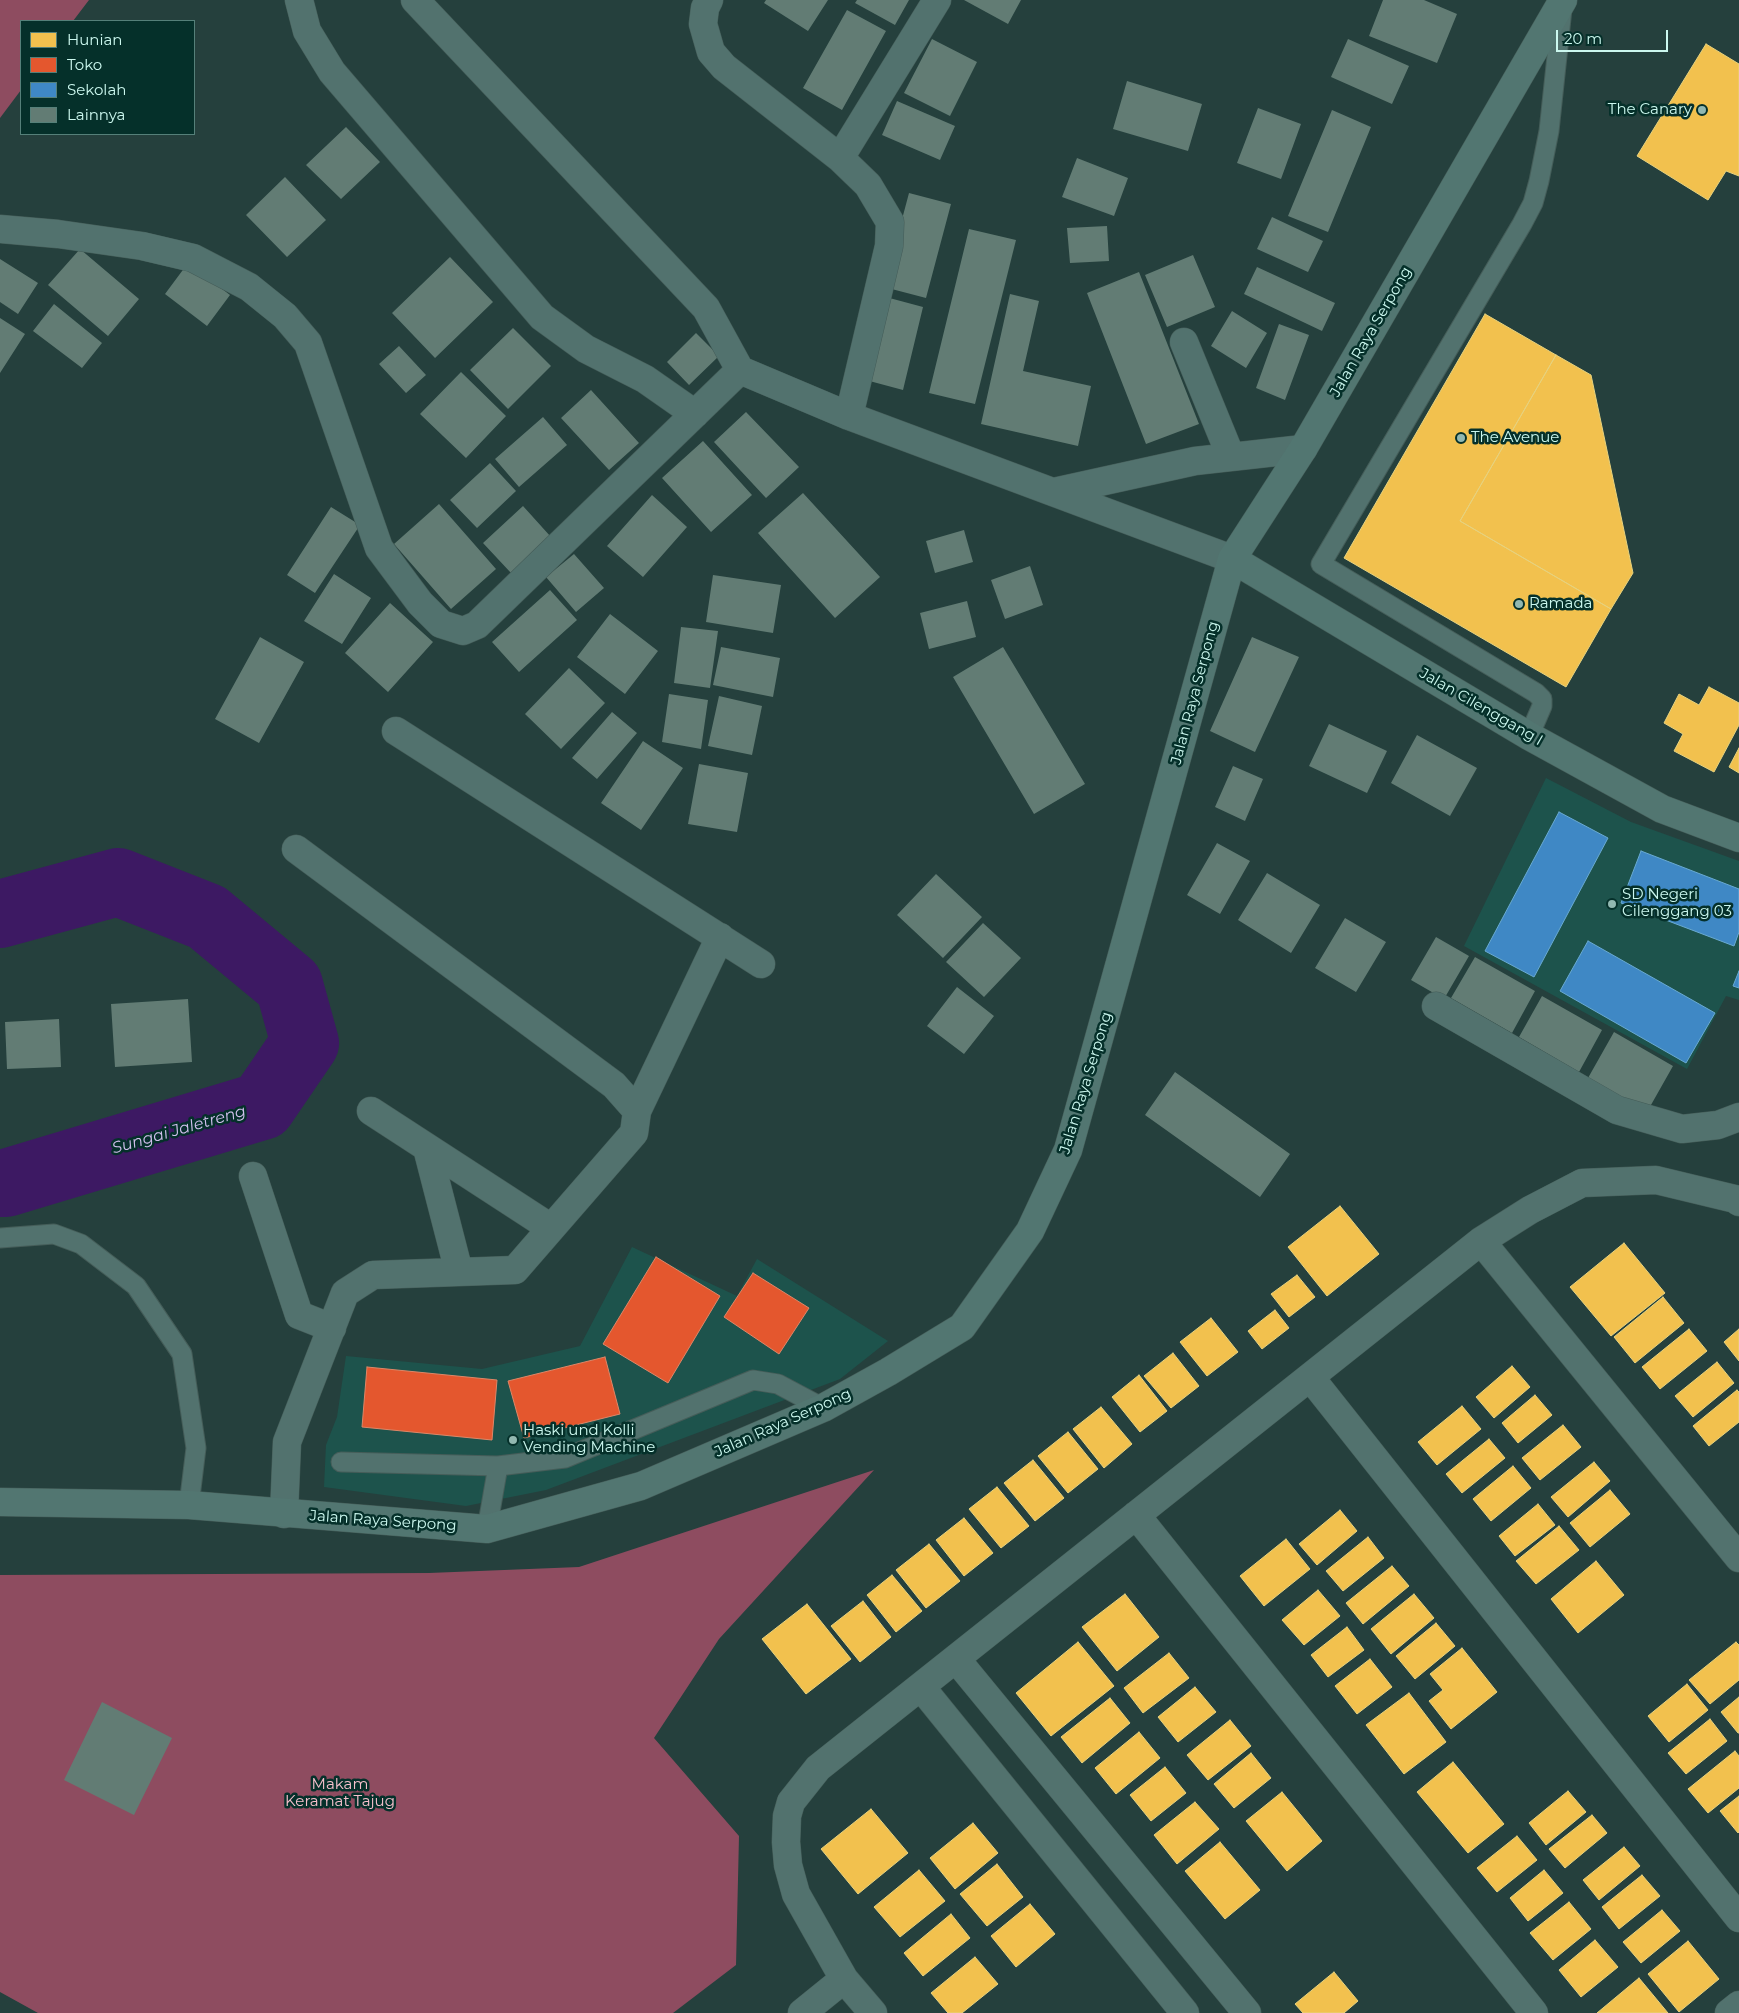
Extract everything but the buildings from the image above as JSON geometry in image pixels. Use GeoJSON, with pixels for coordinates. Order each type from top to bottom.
{"type":"FeatureCollection","features":[{"type":"Feature","properties":{"kind":"main road","name":"Jalan Raya Serpong"},"geometry":{"type":"LineString","coordinates":[[0,1502],[189,1505],[488,1529],[641,1486],[823,1408],[888,1372],[962,1327],[1030,1231],[1068,1150],[1232,559],[1303,449],[1563,0]]}},
{"type":"Feature","properties":{"kind":"main road","name":"Jalan Cilenggang I"},"geometry":{"type":"LineString","coordinates":[[1232,559],[1529,736],[1662,809],[1739,838]]}},
{"type":"Feature","properties":{"kind":"street"},"geometry":{"type":"LineString","coordinates":[[299,0],[307,31],[332,72],[542,317],[586,349],[645,379],[695,414]]}},
{"type":"Feature","properties":{"kind":"street"},"geometry":{"type":"LineString","coordinates":[[415,0],[706,308],[740,370],[850,416],[1232,559]]}},
{"type":"Feature","properties":{"kind":"street"},"geometry":{"type":"LineString","coordinates":[[709,0],[705,8],[703,24],[711,52],[724,67],[840,158],[868,185],[890,222],[889,246],[850,416]]}},
{"type":"Feature","properties":{"kind":"street"},"geometry":{"type":"LineString","coordinates":[[840,158],[937,0]]}},
{"type":"Feature","properties":{"kind":"street"},"geometry":{"type":"LineString","coordinates":[[0,229],[58,234],[133,244],[170,251],[193,258],[249,287],[285,316],[308,343],[379,548],[420,604],[441,624],[463,631],[477,625],[740,370]]}},
{"type":"Feature","properties":{"kind":"street"},"geometry":{"type":"LineString","coordinates":[[1184,342],[1231,457]]}},
{"type":"Feature","properties":{"kind":"street"},"geometry":{"type":"LineString","coordinates":[[1054,492],[1195,461],[1303,449]]}},
{"type":"Feature","properties":{"kind":"street"},"geometry":{"type":"LineString","coordinates":[[396,730],[761,964]]}},
{"type":"Feature","properties":{"kind":"street"},"geometry":{"type":"LineString","coordinates":[[296,849],[614,1085],[638,1111]]}},
{"type":"Feature","properties":{"kind":"street"},"geometry":{"type":"LineString","coordinates":[[284,1514],[287,1442],[345,1293],[373,1276],[514,1270],[634,1133],[638,1111],[720,938]]}},
{"type":"Feature","properties":{"kind":"street"},"geometry":{"type":"LineString","coordinates":[[1436,1006],[1617,1110],[1682,1129],[1718,1125],[1739,1116]]}},
{"type":"Feature","properties":{"kind":"street"},"geometry":{"type":"LineString","coordinates":[[371,1111],[551,1228]]}},
{"type":"Feature","properties":{"kind":"street"},"geometry":{"type":"LineString","coordinates":[[428,1148],[459,1272]]}},
{"type":"Feature","properties":{"kind":"street"},"geometry":{"type":"LineString","coordinates":[[253,1176],[299,1314],[332,1328]]}},
{"type":"Feature","properties":{"kind":"street"},"geometry":{"type":"LineString","coordinates":[[873,2013],[844,1978],[796,1894],[788,1857],[787,1816],[791,1802],[818,1768],[1481,1241],[1530,1210],[1582,1183],[1656,1180],[1735,1199],[1739,1202]]}},
{"type":"Feature","properties":{"kind":"street"},"geometry":{"type":"LineString","coordinates":[[1481,1241],[1739,1558]]}},
{"type":"Feature","properties":{"kind":"street"},"geometry":{"type":"LineString","coordinates":[[1310,1377],[1739,1918]]}},
{"type":"Feature","properties":{"kind":"street"},"geometry":{"type":"LineString","coordinates":[[1136,1515],[1533,2013]]}},
{"type":"Feature","properties":{"kind":"street"},"geometry":{"type":"LineString","coordinates":[[956,1659],[1247,2013]]}},
{"type":"Feature","properties":{"kind":"street"},"geometry":{"type":"LineString","coordinates":[[921,1687],[1185,2013]]}},
{"type":"Feature","properties":{"kind":"street"},"geometry":{"type":"LineString","coordinates":[[802,2013],[844,1978]]}},
{"type":"Feature","properties":{"kind":"street"},"geometry":{"type":"LineString","coordinates":[[1729,2013],[1739,2005]]}},
{"type":"Feature","properties":{"kind":"lane"},"geometry":{"type":"LineString","coordinates":[[1529,736],[1542,706],[1542,699],[1536,693],[1321,564],[1533,203],[1540,181],[1548,131],[1563,0]]}},
{"type":"Feature","properties":{"kind":"lane"},"geometry":{"type":"LineString","coordinates":[[0,1238],[54,1234],[81,1244],[136,1286],[182,1354],[196,1448],[189,1505]]}},
{"type":"Feature","properties":{"kind":"lane"},"geometry":{"type":"LineString","coordinates":[[340,1462],[498,1466],[565,1458],[753,1380],[778,1384],[823,1408]]}},
{"type":"Feature","properties":{"kind":"lane"},"geometry":{"type":"LineString","coordinates":[[488,1529],[498,1466]]}},
{"type":"Feature","properties":{"kind":"shaded area","name":"SD Negeri Cilenggang 03"},"geometry":{"type":"Polygon","coordinates":[[[1546,778],[1631,822],[1739,861],[1739,1000],[1726,996],[1687,1069],[1464,946],[1546,778]]]}},
{"type":"Feature","properties":{"kind":"shaded area"},"geometry":{"type":"Polygon","coordinates":[[[632,1247],[737,1296],[757,1259],[888,1341],[840,1379],[546,1490],[466,1506],[324,1487],[326,1445],[337,1417],[346,1356],[482,1369],[580,1346],[632,1247]]]}},
{"type":"Feature","properties":{"kind":"green space"},"geometry":{"type":"Polygon","coordinates":[[[0,0],[89,0],[74,20],[20,20],[20,91],[0,118],[0,0]]]}},
{"type":"Feature","properties":{"kind":"green space","name":"Makam Keramat Tajug"},"geometry":{"type":"Polygon","coordinates":[[[874,1470],[719,1639],[654,1738],[739,1836],[736,1965],[673,2013],[38,2013],[0,1992],[0,1575],[429,1573],[579,1567],[874,1470]]]}},
{"type":"Feature","properties":{"kind":"waterway","name":"Sungai Jaletreng"},"geometry":{"type":"LineString","coordinates":[[0,914],[118,882],[207,917],[289,985],[305,1043],[262,1106],[6,1183],[0,1183]]}},
{"type":"Feature","properties":{"kind":"place","name":"The Canary"},"geometry":{"type":"Point","coordinates":[1702,110]}},
{"type":"Feature","properties":{"kind":"place","name":"The Avenue"},"geometry":{"type":"Point","coordinates":[1461,438]}},
{"type":"Feature","properties":{"kind":"place","name":"Ramada"},"geometry":{"type":"Point","coordinates":[1519,604]}},
{"type":"Feature","properties":{"kind":"place","name":"SD Negeri Cilenggang 03"},"geometry":{"type":"Point","coordinates":[1612,904]}},
{"type":"Feature","properties":{"kind":"place","name":"Haski und Kolli Vending Machine"},"geometry":{"type":"Point","coordinates":[513,1440]}}]}
